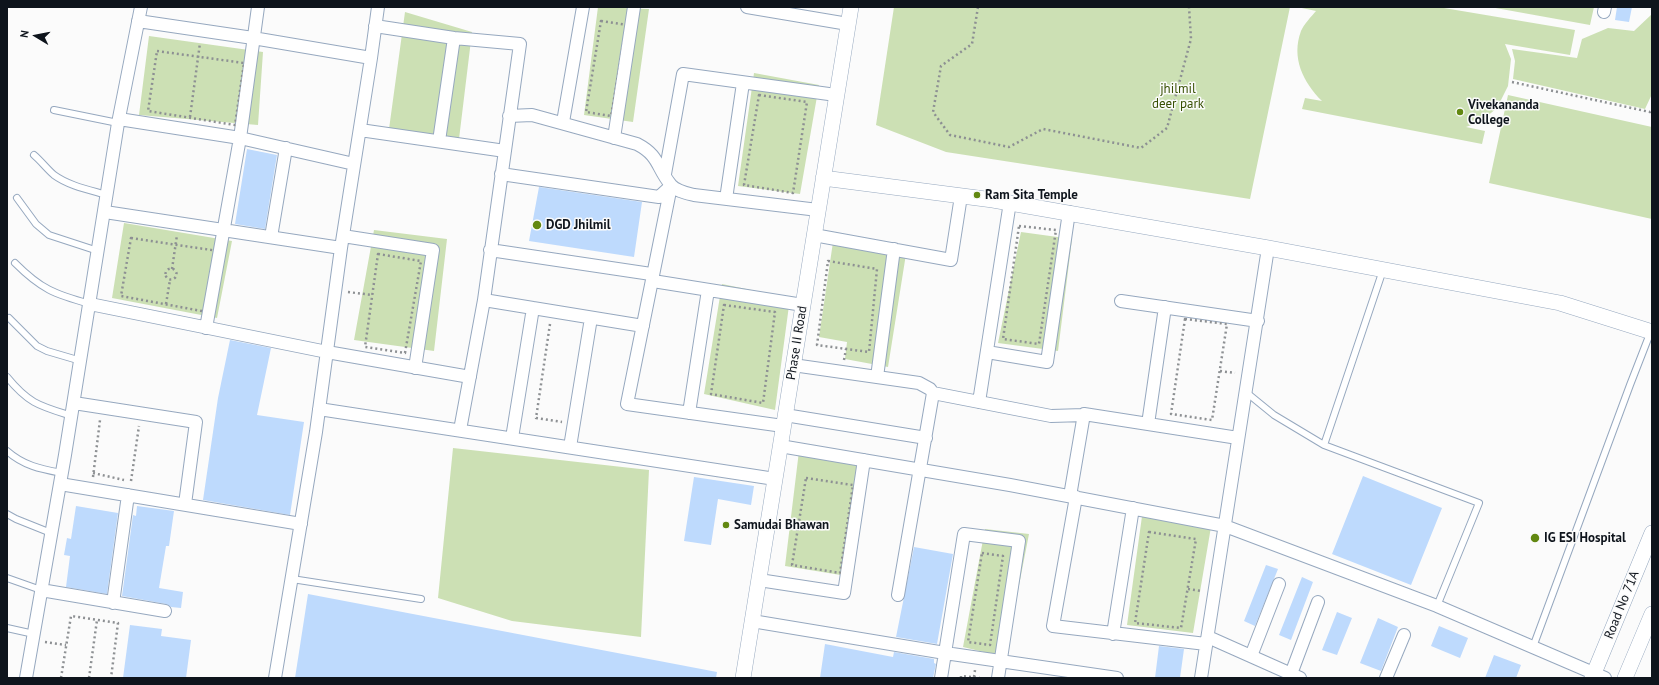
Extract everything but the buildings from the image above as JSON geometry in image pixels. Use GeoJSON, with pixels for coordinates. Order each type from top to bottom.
{"type":"FeatureCollection","features":[{"type":"Feature","properties":{"kind":"street"},"geometry":{"type":"LineString","coordinates":[[26,678],[72,416],[119,121],[141,7]]}},
{"type":"Feature","properties":{"kind":"street"},"geometry":{"type":"LineString","coordinates":[[206,328],[225,230],[240,138],[258,7]]}},
{"type":"Feature","properties":{"kind":"street"},"geometry":{"type":"LineString","coordinates":[[276,678],[319,409],[342,242],[378,7]]}},
{"type":"Feature","properties":{"kind":"street"},"geometry":{"type":"LineString","coordinates":[[563,122],[583,7]]}},
{"type":"Feature","properties":{"kind":"street"},"geometry":{"type":"LineString","coordinates":[[614,138],[634,7]]}},
{"type":"Feature","properties":{"kind":"street"},"geometry":{"type":"LineString","coordinates":[[747,7],[848,24]]}},
{"type":"Feature","properties":{"kind":"street","name":"Phase II Road"},"geometry":{"type":"LineString","coordinates":[[743,678],[851,7]]}},
{"type":"Feature","properties":{"kind":"street"},"geometry":{"type":"LineString","coordinates":[[138,21],[253,38],[371,58]]}},
{"type":"Feature","properties":{"kind":"street"},"geometry":{"type":"LineString","coordinates":[[375,26],[454,38],[520,44],[484,300],[460,430]]}},
{"type":"Feature","properties":{"kind":"street"},"geometry":{"type":"LineString","coordinates":[[439,142],[454,38]]}},
{"type":"Feature","properties":{"kind":"street"},"geometry":{"type":"LineString","coordinates":[[665,174],[682,74],[836,95]]}},
{"type":"Feature","properties":{"kind":"street"},"geometry":{"type":"LineString","coordinates":[[726,199],[743,83]]}},
{"type":"Feature","properties":{"kind":"street"},"geometry":{"type":"LineString","coordinates":[[509,116],[532,115],[563,122],[637,144],[648,150],[657,160],[671,186],[681,192],[694,195],[818,210]]}},
{"type":"Feature","properties":{"kind":"street"},"geometry":{"type":"LineString","coordinates":[[119,121],[240,138],[354,164]]}},
{"type":"Feature","properties":{"kind":"street"},"geometry":{"type":"LineString","coordinates":[[360,130],[505,151]]}},
{"type":"Feature","properties":{"kind":"street"},"geometry":{"type":"LineString","coordinates":[[272,237],[286,148]]}},
{"type":"Feature","properties":{"kind":"street"},"geometry":{"type":"LineString","coordinates":[[501,174],[659,197],[671,186]]}},
{"type":"Feature","properties":{"kind":"street"},"geometry":{"type":"LineString","coordinates":[[823,178],[1010,202],[1383,269],[1560,303],[1652,331]]}},
{"type":"Feature","properties":{"kind":"street"},"geometry":{"type":"LineString","coordinates":[[671,186],[627,404],[689,413],[784,420],[926,438]]}},
{"type":"Feature","properties":{"kind":"street"},"geometry":{"type":"LineString","coordinates":[[814,235],[951,260],[961,196]]}},
{"type":"Feature","properties":{"kind":"street"},"geometry":{"type":"LineString","coordinates":[[979,402],[1010,202]]}},
{"type":"Feature","properties":{"kind":"street"},"geometry":{"type":"LineString","coordinates":[[105,212],[272,237],[433,250],[414,368]]}},
{"type":"Feature","properties":{"kind":"street"},"geometry":{"type":"LineString","coordinates":[[987,352],[1047,362],[1069,212]]}},
{"type":"Feature","properties":{"kind":"street"},"geometry":{"type":"LineString","coordinates":[[1201,678],[1238,438],[1247,393],[1268,248]]}},
{"type":"Feature","properties":{"kind":"street"},"geometry":{"type":"LineString","coordinates":[[877,377],[894,249]]}},
{"type":"Feature","properties":{"kind":"street"},"geometry":{"type":"LineString","coordinates":[[490,250],[651,274],[653,281]]}},
{"type":"Feature","properties":{"kind":"street"},"geometry":{"type":"LineString","coordinates":[[653,281],[803,305]]}},
{"type":"Feature","properties":{"kind":"street"},"geometry":{"type":"LineString","coordinates":[[689,413],[708,290]]}},
{"type":"Feature","properties":{"kind":"street"},"geometry":{"type":"LineString","coordinates":[[484,300],[643,326]]}},
{"type":"Feature","properties":{"kind":"street"},"geometry":{"type":"LineString","coordinates":[[1121,301],[1258,321]]}},
{"type":"Feature","properties":{"kind":"street"},"geometry":{"type":"LineString","coordinates":[[90,304],[327,352],[470,378]]}},
{"type":"Feature","properties":{"kind":"street"},"geometry":{"type":"LineString","coordinates":[[512,438],[533,308]]}},
{"type":"Feature","properties":{"kind":"street"},"geometry":{"type":"LineString","coordinates":[[1148,424],[1165,308]]}},
{"type":"Feature","properties":{"kind":"street"},"geometry":{"type":"LineString","coordinates":[[570,447],[591,318]]}},
{"type":"Feature","properties":{"kind":"street"},"geometry":{"type":"LineString","coordinates":[[793,365],[919,383],[930,389],[933,393],[1051,416],[1084,415],[1238,438]]}},
{"type":"Feature","properties":{"kind":"street"},"geometry":{"type":"LineString","coordinates":[[898,595],[921,470],[933,393]]}},
{"type":"Feature","properties":{"kind":"street"},"geometry":{"type":"LineString","coordinates":[[74,403],[196,422],[185,504]]}},
{"type":"Feature","properties":{"kind":"street"},"geometry":{"type":"LineString","coordinates":[[319,409],[775,479]]}},
{"type":"Feature","properties":{"kind":"street"},"geometry":{"type":"LineString","coordinates":[[1084,415],[1053,626],[1113,634],[1207,641],[1251,656],[1295,676],[1318,602]]}},
{"type":"Feature","properties":{"kind":"street"},"geometry":{"type":"LineString","coordinates":[[780,446],[1073,497],[1225,526],[1437,606],[1533,646],[1597,677]]}},
{"type":"Feature","properties":{"kind":"street"},"geometry":{"type":"LineString","coordinates":[[758,580],[844,593],[864,460]]}},
{"type":"Feature","properties":{"kind":"street"},"geometry":{"type":"LineString","coordinates":[[61,478],[128,495],[301,524]]}},
{"type":"Feature","properties":{"kind":"street"},"geometry":{"type":"LineString","coordinates":[[113,603],[128,495]]}},
{"type":"Feature","properties":{"kind":"street"},"geometry":{"type":"LineString","coordinates":[[1113,634],[1134,508]]}},
{"type":"Feature","properties":{"kind":"street","name":"Road No 71A"},"geometry":{"type":"LineString","coordinates":[[1597,677],[1652,533]]}},
{"type":"Feature","properties":{"kind":"street"},"geometry":{"type":"LineString","coordinates":[[941,678],[964,534],[1019,541],[998,678]]}},
{"type":"Feature","properties":{"kind":"street"},"geometry":{"type":"LineString","coordinates":[[1251,656],[1279,584]]}},
{"type":"Feature","properties":{"kind":"street"},"geometry":{"type":"LineString","coordinates":[[41,590],[165,611]]}},
{"type":"Feature","properties":{"kind":"street"},"geometry":{"type":"LineString","coordinates":[[1625,678],[1652,614]]}},
{"type":"Feature","properties":{"kind":"street"},"geometry":{"type":"LineString","coordinates":[[752,622],[945,653],[1117,678]]}},
{"type":"Feature","properties":{"kind":"street"},"geometry":{"type":"LineString","coordinates":[[1386,678],[1404,635]]}},
{"type":"Feature","properties":{"kind":"lane"},"geometry":{"type":"LineString","coordinates":[[54,110],[119,121]]}},
{"type":"Feature","properties":{"kind":"lane"},"geometry":{"type":"LineString","coordinates":[[34,155],[54,175],[63,180],[76,186],[107,195]]}},
{"type":"Feature","properties":{"kind":"lane"},"geometry":{"type":"LineString","coordinates":[[17,198],[36,224],[49,235],[98,251]]}},
{"type":"Feature","properties":{"kind":"lane"},"geometry":{"type":"LineString","coordinates":[[15,263],[31,279],[46,290],[59,296],[90,304]]}},
{"type":"Feature","properties":{"kind":"lane"},"geometry":{"type":"LineString","coordinates":[[1324,445],[1383,269]]}},
{"type":"Feature","properties":{"kind":"lane"},"geometry":{"type":"LineString","coordinates":[[9,318],[37,346],[47,351],[81,361]]}},
{"type":"Feature","properties":{"kind":"lane"},"geometry":{"type":"LineString","coordinates":[[1533,646],[1630,384],[1652,331]]}},
{"type":"Feature","properties":{"kind":"lane"},"geometry":{"type":"LineString","coordinates":[[7,377],[16,389],[32,402],[72,416]]}},
{"type":"Feature","properties":{"kind":"lane"},"geometry":{"type":"LineString","coordinates":[[1247,393],[1274,415],[1324,445],[1479,504],[1437,606]]}},
{"type":"Feature","properties":{"kind":"lane"},"geometry":{"type":"LineString","coordinates":[[7,451],[21,462],[61,478]]}},
{"type":"Feature","properties":{"kind":"lane"},"geometry":{"type":"LineString","coordinates":[[7,514],[51,533]]}},
{"type":"Feature","properties":{"kind":"lane"},"geometry":{"type":"LineString","coordinates":[[7,578],[41,590]]}},
{"type":"Feature","properties":{"kind":"lane"},"geometry":{"type":"LineString","coordinates":[[292,579],[421,599]]}},
{"type":"Feature","properties":{"kind":"lane"},"geometry":{"type":"LineString","coordinates":[[7,628],[33,637]]}},
{"type":"Feature","properties":{"kind":"path"},"geometry":{"type":"LineString","coordinates":[[978,7],[972,44],[941,66],[933,112],[950,135],[1009,147],[1042,129],[1141,148],[1167,128],[1191,38],[1188,7]]}},
{"type":"Feature","properties":{"kind":"path"},"geometry":{"type":"LineString","coordinates":[[601,21],[627,25],[611,116],[586,112],[593,70],[601,21]]}},
{"type":"Feature","properties":{"kind":"path"},"geometry":{"type":"LineString","coordinates":[[158,51],[198,57],[244,63],[235,125],[148,111],[158,51]]}},
{"type":"Feature","properties":{"kind":"path"},"geometry":{"type":"LineString","coordinates":[[190,118],[198,57]]}},
{"type":"Feature","properties":{"kind":"path"},"geometry":{"type":"LineString","coordinates":[[1512,82],[1650,112],[1652,109]]}},
{"type":"Feature","properties":{"kind":"path"},"geometry":{"type":"LineString","coordinates":[[759,96],[806,102],[793,193],[744,185],[750,141],[759,96]]}},
{"type":"Feature","properties":{"kind":"path"},"geometry":{"type":"LineString","coordinates":[[130,238],[176,245],[218,251],[207,312],[121,296],[130,238]]}},
{"type":"Feature","properties":{"kind":"path"},"geometry":{"type":"LineString","coordinates":[[172,269],[176,245]]}},
{"type":"Feature","properties":{"kind":"path"},"geometry":{"type":"LineString","coordinates":[[378,254],[421,261],[405,353],[365,347],[372,295],[378,254]]}},
{"type":"Feature","properties":{"kind":"path"},"geometry":{"type":"LineString","coordinates":[[828,261],[877,269],[868,352],[846,349],[817,345],[828,261]]}},
{"type":"Feature","properties":{"kind":"path"},"geometry":{"type":"LineString","coordinates":[[170,280],[175,278],[177,275],[172,269]]}},
{"type":"Feature","properties":{"kind":"path"},"geometry":{"type":"LineString","coordinates":[[170,280],[166,275],[168,270],[172,269]]}},
{"type":"Feature","properties":{"kind":"path"},"geometry":{"type":"LineString","coordinates":[[166,304],[170,280]]}},
{"type":"Feature","properties":{"kind":"path"},"geometry":{"type":"LineString","coordinates":[[335,290],[372,295]]}},
{"type":"Feature","properties":{"kind":"path"},"geometry":{"type":"LineString","coordinates":[[724,305],[742,307],[775,312],[763,403],[711,394],[724,305]]}},
{"type":"Feature","properties":{"kind":"path"},"geometry":{"type":"LineString","coordinates":[[1185,319],[1227,324],[1220,371],[1212,420],[1171,414],[1185,319]]}},
{"type":"Feature","properties":{"kind":"path"},"geometry":{"type":"LineString","coordinates":[[558,325],[550,324],[536,418],[565,423]]}},
{"type":"Feature","properties":{"kind":"path"},"geometry":{"type":"LineString","coordinates":[[1003,339],[1039,344]]}},
{"type":"Feature","properties":{"kind":"path"},"geometry":{"type":"LineString","coordinates":[[100,418],[93,473],[132,481],[140,423]]}},
{"type":"Feature","properties":{"kind":"path"},"geometry":{"type":"LineString","coordinates":[[840,573],[792,564],[806,478],[853,485],[847,528]]}},
{"type":"Feature","properties":{"kind":"path"},"geometry":{"type":"LineString","coordinates":[[1149,532],[1196,539],[1188,589],[1182,628],[1135,623],[1149,532]]}},
{"type":"Feature","properties":{"kind":"path"},"geometry":{"type":"LineString","coordinates":[[982,553],[1003,556],[990,645],[980,644],[968,642],[982,553]]}},
{"type":"Feature","properties":{"kind":"path"},"geometry":{"type":"LineString","coordinates":[[61,678],[71,616],[118,623],[111,678]]}},
{"type":"Feature","properties":{"kind":"path"},"geometry":{"type":"LineString","coordinates":[[89,678],[97,620]]}},
{"type":"Feature","properties":{"kind":"path"},"geometry":{"type":"LineString","coordinates":[[33,637],[66,645]]}},
{"type":"Feature","properties":{"kind":"path"},"geometry":{"type":"LineString","coordinates":[[961,678],[961,676],[980,678]]}},
{"type":"Feature","properties":{"kind":"green space"},"geometry":{"type":"Polygon","coordinates":[[[598,7],[649,9],[633,122],[584,115],[598,7]]]}},
{"type":"Feature","properties":{"kind":"green space","name":"jhilmil deer park"},"geometry":{"type":"Polygon","coordinates":[[[894,7],[1290,7],[1250,199],[946,152],[876,125],[894,7]]]}},
{"type":"Feature","properties":{"kind":"green space"},"geometry":{"type":"Polygon","coordinates":[[[1297,7],[1438,7],[1575,30],[1570,55],[1505,44],[1511,59],[1508,86],[1497,108],[1480,122],[1466,127],[1485,131],[1482,144],[1302,109],[1305,98],[1322,101],[1304,78],[1298,60],[1297,51],[1301,31],[1316,11],[1297,7]]]}},
{"type":"Feature","properties":{"kind":"green space"},"geometry":{"type":"Polygon","coordinates":[[[1490,7],[1594,7],[1590,25],[1490,7]]]}},
{"type":"Feature","properties":{"kind":"green space"},"geometry":{"type":"Polygon","coordinates":[[[405,12],[472,32],[459,139],[389,129],[405,12]]]}},
{"type":"Feature","properties":{"kind":"green space"},"geometry":{"type":"Polygon","coordinates":[[[1652,14],[1652,94],[1645,109],[1513,79],[1515,61],[1512,49],[1577,58],[1582,39],[1608,28],[1634,31],[1652,14]]]}},
{"type":"Feature","properties":{"kind":"green space"},"geometry":{"type":"Polygon","coordinates":[[[149,36],[263,52],[258,125],[139,115],[149,36]]]}},
{"type":"Feature","properties":{"kind":"green space"},"geometry":{"type":"Polygon","coordinates":[[[754,73],[819,85],[800,194],[738,186],[754,73]]]}},
{"type":"Feature","properties":{"kind":"green space"},"geometry":{"type":"Polygon","coordinates":[[[1508,95],[1652,127],[1652,219],[1489,183],[1508,95]]]}},
{"type":"Feature","properties":{"kind":"green space"},"geometry":{"type":"Polygon","coordinates":[[[124,223],[232,241],[217,318],[112,298],[124,223]]]}},
{"type":"Feature","properties":{"kind":"green space"},"geometry":{"type":"Polygon","coordinates":[[[374,230],[447,239],[434,351],[354,340],[374,230]]]}},
{"type":"Feature","properties":{"kind":"green space"},"geometry":{"type":"Polygon","coordinates":[[[1021,232],[1072,239],[1058,351],[998,343],[1021,232]]]}},
{"type":"Feature","properties":{"kind":"green space"},"geometry":{"type":"Polygon","coordinates":[[[833,242],[906,254],[888,367],[845,359],[847,342],[819,337],[833,242]]]}},
{"type":"Feature","properties":{"kind":"green space"},"geometry":{"type":"Polygon","coordinates":[[[722,284],[790,298],[775,410],[704,394],[722,284]]]}},
{"type":"Feature","properties":{"kind":"green space"},"geometry":{"type":"Polygon","coordinates":[[[453,448],[649,470],[641,637],[512,621],[438,598],[453,448]]]}},
{"type":"Feature","properties":{"kind":"green space"},"geometry":{"type":"Polygon","coordinates":[[[799,451],[869,466],[853,577],[785,566],[799,451]]]}},
{"type":"Feature","properties":{"kind":"green space"},"geometry":{"type":"Polygon","coordinates":[[[1143,509],[1212,521],[1193,633],[1127,625],[1143,509]]]}},
{"type":"Feature","properties":{"kind":"green space"},"geometry":{"type":"Polygon","coordinates":[[[985,529],[1029,534],[1005,657],[963,647],[985,529]]]}},
{"type":"Feature","properties":{"kind":"place","name":"Vivekananda College"},"geometry":{"type":"Point","coordinates":[1460,112]}},
{"type":"Feature","properties":{"kind":"place","name":"Ram Sita Temple"},"geometry":{"type":"Point","coordinates":[977,195]}},
{"type":"Feature","properties":{"kind":"place","name":"DGD Jhilmil"},"geometry":{"type":"Point","coordinates":[537,225]}},
{"type":"Feature","properties":{"kind":"place","name":"Samudai Bhawan"},"geometry":{"type":"Point","coordinates":[726,525]}},
{"type":"Feature","properties":{"kind":"place","name":"IG ESI Hospital"},"geometry":{"type":"Point","coordinates":[1535,538]}}]}
